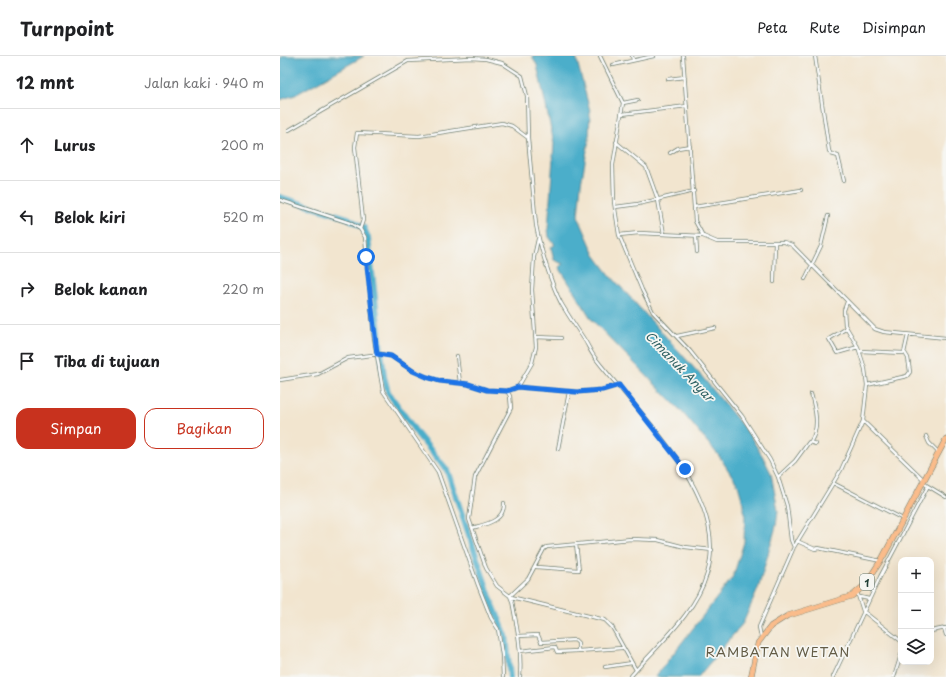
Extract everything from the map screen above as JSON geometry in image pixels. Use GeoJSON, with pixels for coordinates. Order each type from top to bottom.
{"type":"FeatureCollection","features":[{"type":"Feature","properties":{"kind":"highway","name":"1"},"geometry":{"type":"LineString","coordinates":[[751,677],[754,654],[761,638],[771,626],[781,620],[860,595],[881,561],[903,519],[926,484],[946,439]]}},
{"type":"Feature","properties":{"kind":"street"},"geometry":{"type":"LineString","coordinates":[[600,56],[623,103],[613,165],[615,207],[619,235],[653,312],[690,351],[742,416],[758,440],[778,477],[787,506],[794,547]]}},
{"type":"Feature","properties":{"kind":"street"},"geometry":{"type":"LineString","coordinates":[[632,56],[633,60]]}},
{"type":"Feature","properties":{"kind":"street"},"geometry":{"type":"LineString","coordinates":[[613,65],[654,56]]}},
{"type":"Feature","properties":{"kind":"street"},"geometry":{"type":"LineString","coordinates":[[683,56],[696,206],[695,221],[703,236]]}},
{"type":"Feature","properties":{"kind":"street"},"geometry":{"type":"LineString","coordinates":[[815,56],[829,151],[830,154],[838,156],[844,181]]}},
{"type":"Feature","properties":{"kind":"street"},"geometry":{"type":"LineString","coordinates":[[289,130],[408,61],[471,58],[502,63],[522,76],[527,96],[528,138],[538,238],[552,282],[561,303],[596,359],[619,385],[685,469],[707,522],[712,550],[707,574],[698,596],[688,610],[630,677]]}},
{"type":"Feature","properties":{"kind":"street"},"geometry":{"type":"LineString","coordinates":[[668,79],[685,77]]}},
{"type":"Feature","properties":{"kind":"street"},"geometry":{"type":"LineString","coordinates":[[623,103],[638,100]]}},
{"type":"Feature","properties":{"kind":"street"},"geometry":{"type":"LineString","coordinates":[[622,114],[687,106]]}},
{"type":"Feature","properties":{"kind":"street"},"geometry":{"type":"LineString","coordinates":[[503,677],[502,655],[498,629],[491,618],[478,585],[442,481],[434,464],[383,391],[365,237],[361,227],[355,147],[358,133],[408,137],[502,123],[512,126],[528,138]]}},
{"type":"Feature","properties":{"kind":"street"},"geometry":{"type":"LineString","coordinates":[[616,142],[646,167],[658,200],[664,234]]}},
{"type":"Feature","properties":{"kind":"street"},"geometry":{"type":"LineString","coordinates":[[670,153],[678,148],[690,146]]}},
{"type":"Feature","properties":{"kind":"street"},"geometry":{"type":"LineString","coordinates":[[696,206],[801,190]]}},
{"type":"Feature","properties":{"kind":"street"},"geometry":{"type":"LineString","coordinates":[[615,207],[658,200],[694,191]]}},
{"type":"Feature","properties":{"kind":"street"},"geometry":{"type":"LineString","coordinates":[[280,200],[361,227]]}},
{"type":"Feature","properties":{"kind":"street"},"geometry":{"type":"LineString","coordinates":[[805,279],[821,246],[828,216]]}},
{"type":"Feature","properties":{"kind":"street"},"geometry":{"type":"LineString","coordinates":[[619,235],[664,234],[703,236],[717,242],[784,242],[796,247],[875,329],[908,335],[946,338]]}},
{"type":"Feature","properties":{"kind":"street"},"geometry":{"type":"LineString","coordinates":[[696,236],[697,252]]}},
{"type":"Feature","properties":{"kind":"street"},"geometry":{"type":"LineString","coordinates":[[518,387],[534,357],[536,337],[532,280],[534,257],[538,238]]}},
{"type":"Feature","properties":{"kind":"street"},"geometry":{"type":"LineString","coordinates":[[774,282],[775,242]]}},
{"type":"Feature","properties":{"kind":"street"},"geometry":{"type":"LineString","coordinates":[[761,638],[759,627],[794,547],[833,483],[863,421],[867,385],[864,362],[858,347],[847,328],[844,310],[848,302]]}},
{"type":"Feature","properties":{"kind":"street"},"geometry":{"type":"LineString","coordinates":[[676,336],[715,328]]}},
{"type":"Feature","properties":{"kind":"street"},"geometry":{"type":"LineString","coordinates":[[847,328],[829,339],[829,342],[837,353],[858,347]]}},
{"type":"Feature","properties":{"kind":"street"},"geometry":{"type":"LineString","coordinates":[[867,385],[907,376],[910,372],[905,353],[908,335]]}},
{"type":"Feature","properties":{"kind":"street"},"geometry":{"type":"LineString","coordinates":[[536,337],[561,338]]}},
{"type":"Feature","properties":{"kind":"street"},"geometry":{"type":"LineString","coordinates":[[860,351],[905,353]]}},
{"type":"Feature","properties":{"kind":"street"},"geometry":{"type":"LineString","coordinates":[[280,380],[318,374],[348,358],[385,354],[427,377],[487,390],[507,391],[518,387],[569,392],[602,390],[619,385]]}},
{"type":"Feature","properties":{"kind":"street"},"geometry":{"type":"LineString","coordinates":[[457,356],[460,383]]}},
{"type":"Feature","properties":{"kind":"street"},"geometry":{"type":"LineString","coordinates":[[507,391],[511,405],[509,412],[485,455],[474,480],[469,519],[492,579],[510,596],[605,620],[612,627],[622,648],[636,670]]}},
{"type":"Feature","properties":{"kind":"street"},"geometry":{"type":"LineString","coordinates":[[558,449],[569,392]]}},
{"type":"Feature","properties":{"kind":"street"},"geometry":{"type":"LineString","coordinates":[[778,477],[791,466],[814,435],[816,415],[811,394]]}},
{"type":"Feature","properties":{"kind":"street"},"geometry":{"type":"LineString","coordinates":[[863,421],[926,484],[946,497]]}},
{"type":"Feature","properties":{"kind":"street"},"geometry":{"type":"LineString","coordinates":[[926,436],[929,443],[939,453]]}},
{"type":"Feature","properties":{"kind":"street"},"geometry":{"type":"LineString","coordinates":[[811,441],[816,444]]}},
{"type":"Feature","properties":{"kind":"street"},"geometry":{"type":"LineString","coordinates":[[833,483],[903,519]]}},
{"type":"Feature","properties":{"kind":"street"},"geometry":{"type":"LineString","coordinates":[[832,677],[868,599],[926,484]]}},
{"type":"Feature","properties":{"kind":"street"},"geometry":{"type":"LineString","coordinates":[[472,528],[497,519],[504,511],[504,503]]}},
{"type":"Feature","properties":{"kind":"street"},"geometry":{"type":"LineString","coordinates":[[510,596],[528,578],[536,567],[546,548],[631,539],[658,540],[685,547],[712,550]]}},
{"type":"Feature","properties":{"kind":"street"},"geometry":{"type":"LineString","coordinates":[[797,541],[815,549],[818,548],[881,561]]}},
{"type":"Feature","properties":{"kind":"street"},"geometry":{"type":"LineString","coordinates":[[536,567],[579,570],[576,544]]}},
{"type":"Feature","properties":{"kind":"street"},"geometry":{"type":"LineString","coordinates":[[860,595],[868,599]]}},
{"type":"Feature","properties":{"kind":"street"},"geometry":{"type":"LineString","coordinates":[[860,595],[863,610],[898,639]]}},
{"type":"Feature","properties":{"kind":"street"},"geometry":{"type":"LineString","coordinates":[[510,596],[519,636],[520,677]]}},
{"type":"Feature","properties":{"kind":"street"},"geometry":{"type":"LineString","coordinates":[[934,630],[945,628],[946,635]]}},
{"type":"Feature","properties":{"kind":"street"},"geometry":{"type":"LineString","coordinates":[[519,636],[538,635],[541,642],[575,640],[578,643],[578,650]]}},
{"type":"Feature","properties":{"kind":"street"},"geometry":{"type":"LineString","coordinates":[[520,651],[555,647],[557,652],[622,648]]}},
{"type":"Feature","properties":{"kind":"street"},"geometry":{"type":"LineString","coordinates":[[605,667],[632,664]]}},
{"type":"Feature","properties":{"kind":"street"},"geometry":{"type":"LineString","coordinates":[[894,677],[898,664]]}},
{"type":"Feature","properties":{"kind":"water"},"geometry":{"type":"Polygon","coordinates":[[[284,56],[364,56],[295,95],[280,100],[280,58],[284,56]]]}},
{"type":"Feature","properties":{"kind":"water","name":"Cimanuk Anyar"},"geometry":{"type":"Polygon","coordinates":[[[532,56],[576,57],[590,111],[589,139],[581,184],[578,216],[595,255],[610,275],[704,379],[749,434],[771,473],[778,511],[776,526],[758,589],[743,623],[698,677],[655,677],[733,577],[744,542],[745,514],[742,499],[738,485],[719,456],[682,412],[592,320],[559,267],[563,264],[554,260],[551,247],[555,245],[549,237],[548,229],[554,143],[537,65],[532,56]]]}},
{"type":"Feature","properties":{"kind":"waterway"},"geometry":{"type":"LineString","coordinates":[[280,197],[348,218],[364,228],[368,238],[384,377],[388,392],[418,435],[447,470],[491,600],[506,636],[510,677]]}},
{"type":"Feature","properties":{"kind":"district","name":"RAMBATAN WETAN"},"geometry":{"type":"Point","coordinates":[778,651]}},
{"type":"Feature","properties":{"kind":"route"},"geometry":{"type":"LineString","coordinates":[[366,257],[377,354],[391,356],[413,371],[427,377],[440,381],[468,384],[487,390],[507,391],[518,387],[577,392],[602,390],[619,385],[685,469]]}}]}
